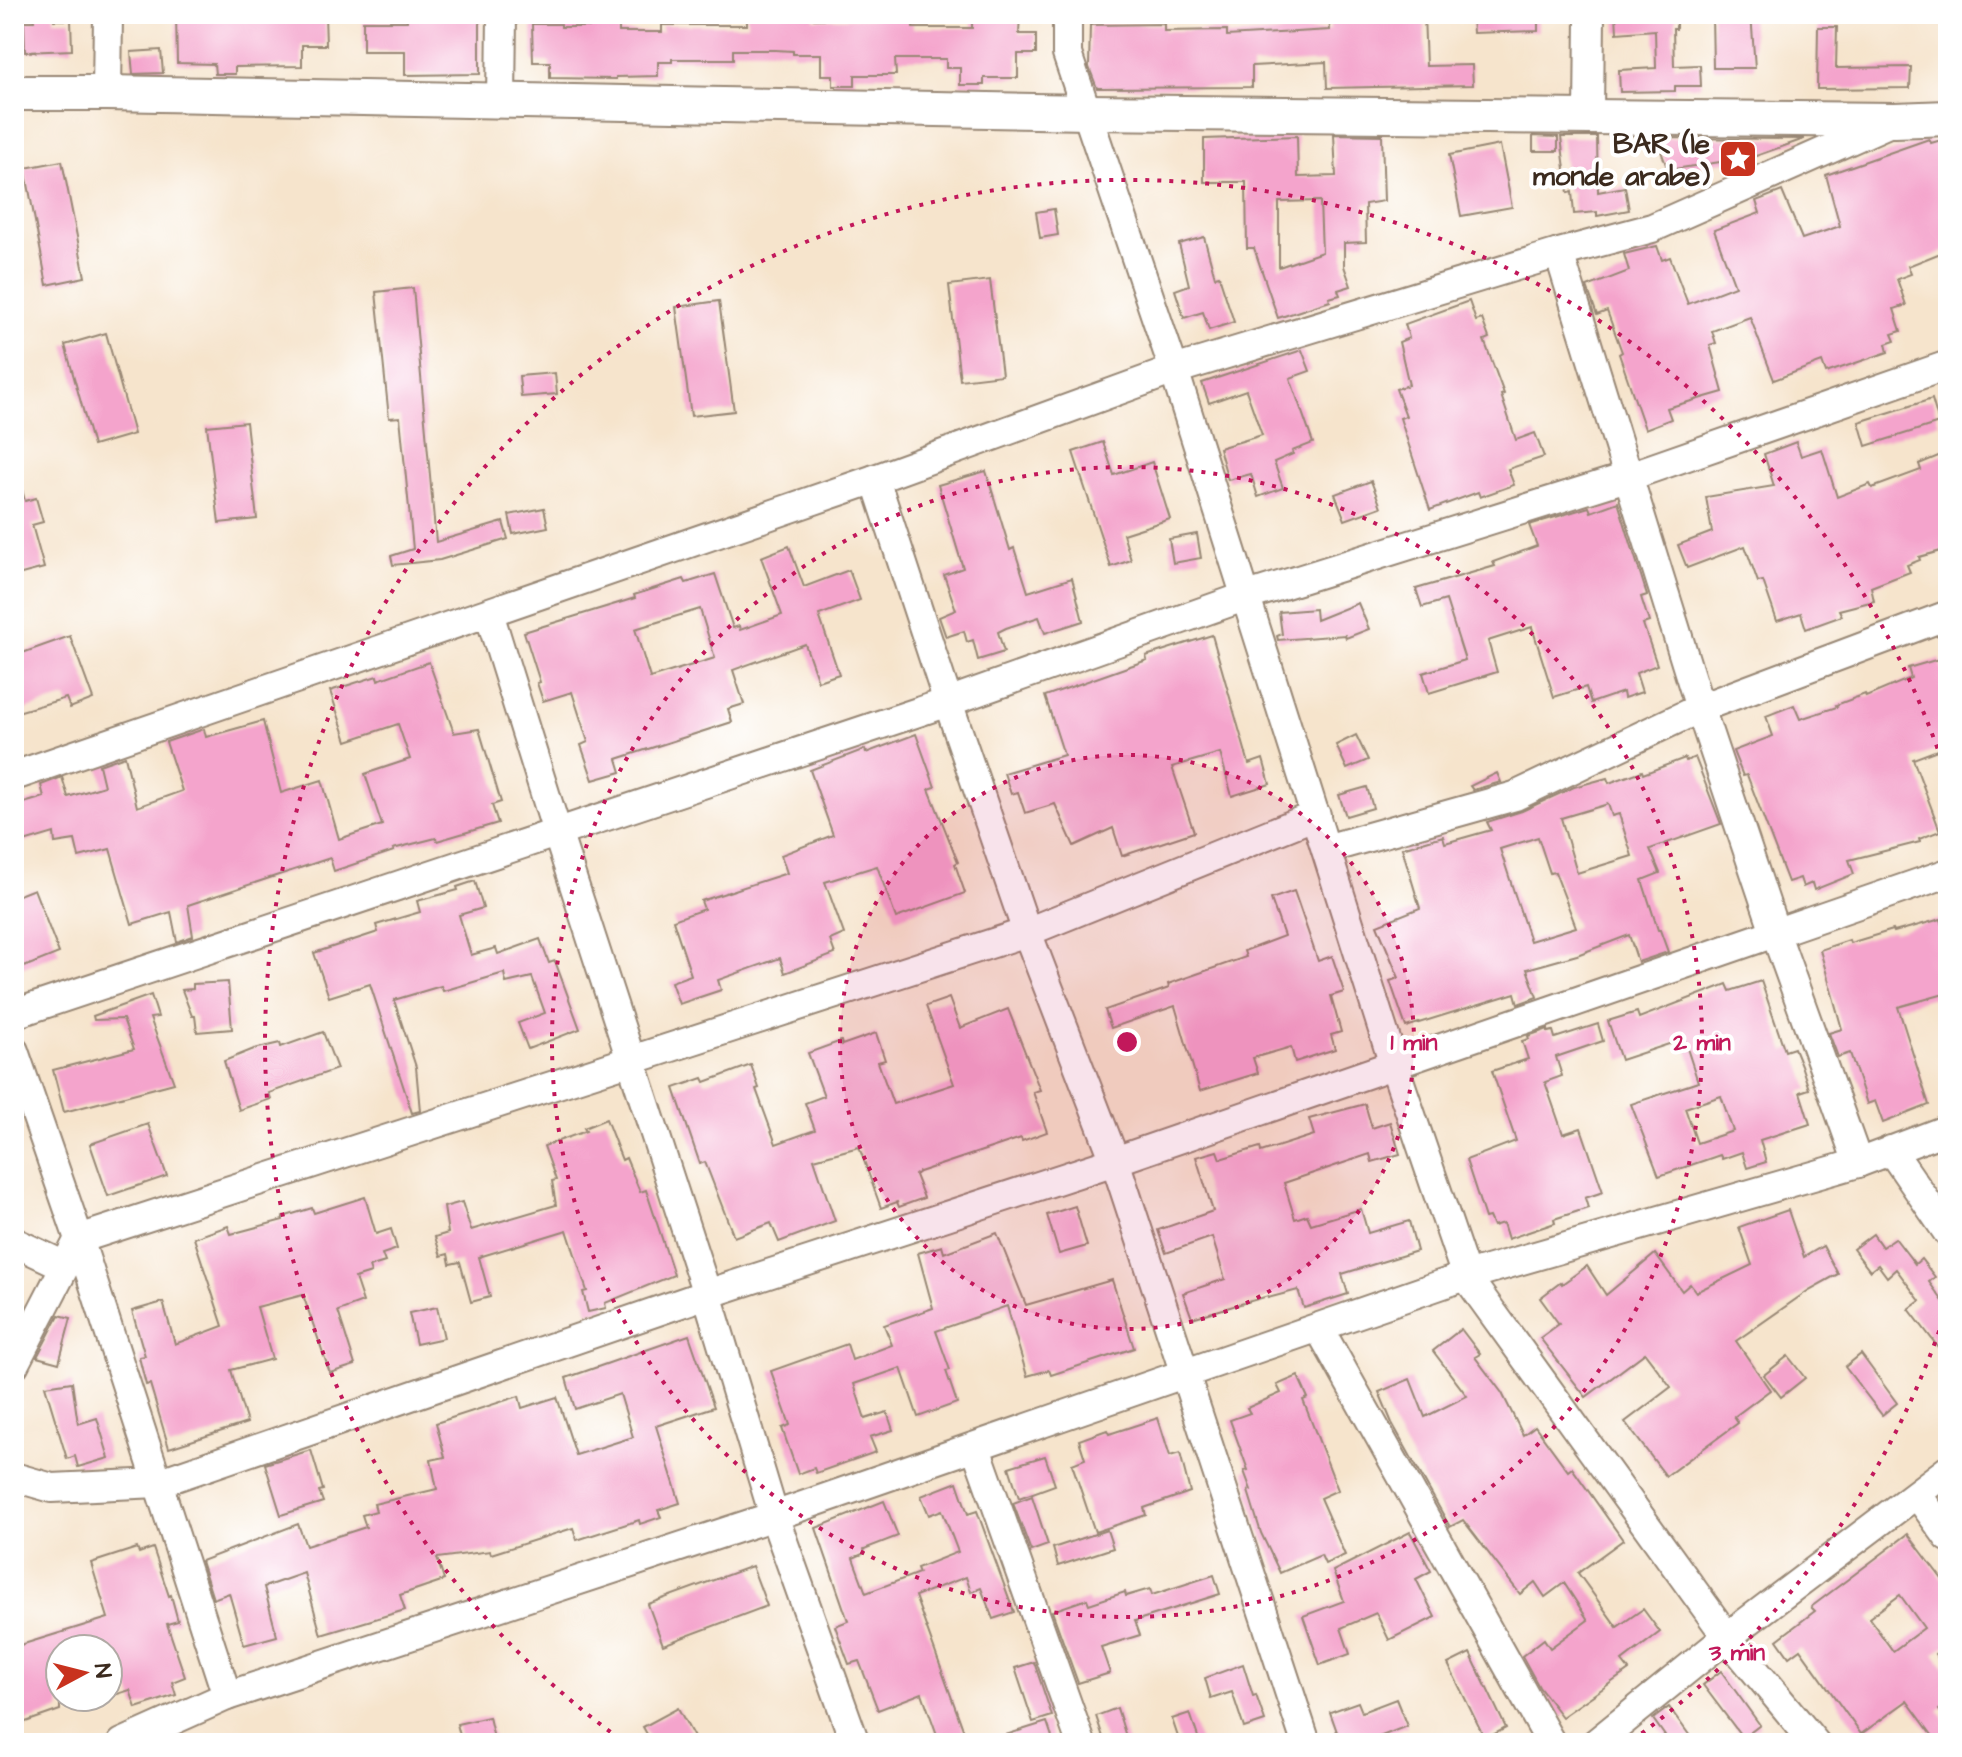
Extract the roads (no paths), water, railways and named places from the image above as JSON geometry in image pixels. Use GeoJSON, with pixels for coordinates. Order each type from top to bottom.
{"type":"FeatureCollection","features":[{"type":"Feature","properties":{"kind":"street"},"geometry":{"type":"LineString","coordinates":[[107,93],[108,14]]}},
{"type":"Feature","properties":{"kind":"street"},"geometry":{"type":"LineString","coordinates":[[501,101],[502,14]]}},
{"type":"Feature","properties":{"kind":"street"},"geometry":{"type":"LineString","coordinates":[[1067,14],[1067,54],[1174,370],[1394,1065],[1466,1276],[1727,1637],[1815,1743]]}},
{"type":"Feature","properties":{"kind":"street"},"geometry":{"type":"LineString","coordinates":[[1589,116],[1590,14]]}},
{"type":"Feature","properties":{"kind":"street"},"geometry":{"type":"LineString","coordinates":[[14,93],[1088,112],[1948,118]]}},
{"type":"Feature","properties":{"kind":"street"},"geometry":{"type":"LineString","coordinates":[[14,776],[875,479],[1174,370],[1559,253],[1652,228],[1895,120]]}},
{"type":"Feature","properties":{"kind":"street"},"geometry":{"type":"LineString","coordinates":[[1559,253],[1700,708],[1775,932],[1858,1163]]}},
{"type":"Feature","properties":{"kind":"street"},"geometry":{"type":"LineString","coordinates":[[14,1014],[948,702],[1244,597],[1627,477],[1948,365]]}},
{"type":"Feature","properties":{"kind":"street"},"geometry":{"type":"LineString","coordinates":[[875,479],[1027,932],[1115,1161],[1306,1743]]}},
{"type":"Feature","properties":{"kind":"street"},"geometry":{"type":"LineString","coordinates":[[489,613],[707,1294],[774,1516],[855,1743]]}},
{"type":"Feature","properties":{"kind":"street"},"geometry":{"type":"LineString","coordinates":[[1326,849],[1515,796],[1700,708],[1948,615]]}},
{"type":"Feature","properties":{"kind":"street"},"geometry":{"type":"LineString","coordinates":[[14,1365],[79,1239],[1027,932],[1316,815]]}},
{"type":"Feature","properties":{"kind":"street"},"geometry":{"type":"LineString","coordinates":[[14,1477],[52,1488],[158,1483],[707,1294],[1115,1161],[1948,873]]}},
{"type":"Feature","properties":{"kind":"street"},"geometry":{"type":"LineString","coordinates":[[14,1051],[79,1239],[227,1696]]}},
{"type":"Feature","properties":{"kind":"street"},"geometry":{"type":"LineString","coordinates":[[122,1743],[160,1735],[227,1696],[976,1448],[1466,1276],[1858,1163],[1948,1129]]}},
{"type":"Feature","properties":{"kind":"street"},"geometry":{"type":"LineString","coordinates":[[1891,1150],[1948,1233]]}},
{"type":"Feature","properties":{"kind":"street"},"geometry":{"type":"LineString","coordinates":[[14,1242],[65,1266]]}},
{"type":"Feature","properties":{"kind":"street"},"geometry":{"type":"LineString","coordinates":[[1319,1328],[1551,1743]]}},
{"type":"Feature","properties":{"kind":"street"},"geometry":{"type":"LineString","coordinates":[[976,1448],[1081,1743]]}},
{"type":"Feature","properties":{"kind":"street"},"geometry":{"type":"LineString","coordinates":[[1596,1743],[1727,1637],[1948,1470]]}},
{"type":"Feature","properties":{"kind":"street"},"geometry":{"type":"LineString","coordinates":[[1917,1494],[1948,1537]]}},
{"type":"Feature","properties":{"kind":"place","name":"BAR (le monde arabe)"},"geometry":{"type":"Point","coordinates":[1738,159]}}]}
